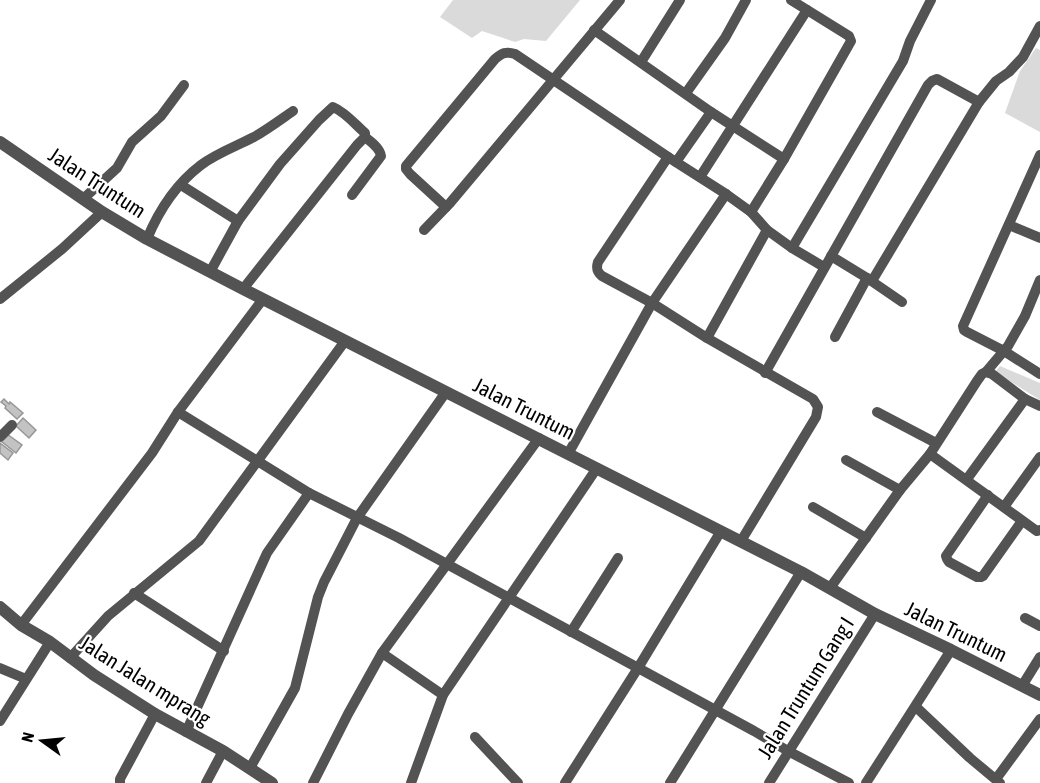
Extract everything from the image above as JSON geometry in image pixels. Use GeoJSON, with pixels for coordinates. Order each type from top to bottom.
{"type":"FeatureCollection","features":[{"type":"Feature","properties":{"kind":"street"},"geometry":{"type":"LineString","coordinates":[[424,230],[446,207],[620,0]]}},
{"type":"Feature","properties":{"kind":"street"},"geometry":{"type":"LineString","coordinates":[[641,62],[680,0]]}},
{"type":"Feature","properties":{"kind":"street"},"geometry":{"type":"LineString","coordinates":[[686,93],[725,38],[747,0]]}},
{"type":"Feature","properties":{"kind":"street"},"geometry":{"type":"LineString","coordinates":[[751,212],[851,41],[849,36],[791,0]]}},
{"type":"Feature","properties":{"kind":"street"},"geometry":{"type":"LineString","coordinates":[[792,248],[903,61],[910,41],[931,0]]}},
{"type":"Feature","properties":{"kind":"street"},"geometry":{"type":"LineString","coordinates":[[700,177],[807,10]]}},
{"type":"Feature","properties":{"kind":"street"},"geometry":{"type":"LineString","coordinates":[[835,337],[979,102],[996,81],[1009,72],[1023,57],[1040,26]]}},
{"type":"Feature","properties":{"kind":"street"},"geometry":{"type":"LineString","coordinates":[[594,30],[711,112],[784,159]]}},
{"type":"Feature","properties":{"kind":"street"},"geometry":{"type":"LineString","coordinates":[[446,207],[407,171],[406,167],[495,59],[505,52],[515,54],[726,194],[751,212],[767,230],[824,267]]}},
{"type":"Feature","properties":{"kind":"street"},"geometry":{"type":"LineString","coordinates":[[765,373],[932,81],[937,79],[979,102]]}},
{"type":"Feature","properties":{"kind":"street"},"geometry":{"type":"LineString","coordinates":[[83,199],[117,168],[132,142],[161,116],[184,85]]}},
{"type":"Feature","properties":{"kind":"street"},"geometry":{"type":"LineString","coordinates":[[210,272],[238,221],[279,164],[333,107],[344,113],[381,152],[381,156],[352,195]]}},
{"type":"Feature","properties":{"kind":"street"},"geometry":{"type":"LineString","coordinates":[[147,239],[154,220],[163,206],[203,163],[258,135],[293,111]]}},
{"type":"Feature","properties":{"kind":"street"},"geometry":{"type":"LineString","coordinates":[[711,112],[672,160],[597,266],[602,276],[652,303],[765,373],[813,399],[808,425],[739,540]]}},
{"type":"Feature","properties":{"kind":"street"},"geometry":{"type":"LineString","coordinates":[[243,289],[365,137]]}},
{"type":"Feature","properties":{"kind":"street","name":"Jalan Truntum"},"geometry":{"type":"LineString","coordinates":[[0,142],[102,212],[147,239],[739,540],[875,614],[1040,695]]}},
{"type":"Feature","properties":{"kind":"street"},"geometry":{"type":"LineString","coordinates":[[1040,154],[963,326],[964,330],[1004,351],[1040,374]]}},
{"type":"Feature","properties":{"kind":"street"},"geometry":{"type":"LineString","coordinates":[[181,185],[238,221]]}},
{"type":"Feature","properties":{"kind":"street"},"geometry":{"type":"LineString","coordinates":[[568,454],[652,303],[726,194]]}},
{"type":"Feature","properties":{"kind":"street"},"geometry":{"type":"LineString","coordinates":[[0,299],[62,249],[102,212]]}},
{"type":"Feature","properties":{"kind":"street"},"geometry":{"type":"LineString","coordinates":[[1009,225],[1040,238]]}},
{"type":"Feature","properties":{"kind":"street"},"geometry":{"type":"LineString","coordinates":[[707,338],[767,230]]}},
{"type":"Feature","properties":{"kind":"street"},"geometry":{"type":"LineString","coordinates":[[831,256],[870,279],[902,302]]}},
{"type":"Feature","properties":{"kind":"street"},"geometry":{"type":"LineString","coordinates":[[830,588],[900,490],[930,454],[982,374],[987,372],[1008,346],[1025,316],[1040,280]]}},
{"type":"Feature","properties":{"kind":"street"},"geometry":{"type":"LineString","coordinates":[[21,625],[152,453],[178,412],[262,299]]}},
{"type":"Feature","properties":{"kind":"street"},"geometry":{"type":"LineString","coordinates":[[70,658],[108,616],[199,541],[345,341]]}},
{"type":"Feature","properties":{"kind":"street"},"geometry":{"type":"LineString","coordinates":[[987,372],[1024,399],[1040,406]]}},
{"type":"Feature","properties":{"kind":"street"},"geometry":{"type":"LineString","coordinates":[[250,768],[295,688],[318,597],[357,518],[446,392]]}},
{"type":"Feature","properties":{"kind":"street"},"geometry":{"type":"LineString","coordinates":[[967,479],[1024,399]]}},
{"type":"Feature","properties":{"kind":"street"},"geometry":{"type":"LineString","coordinates":[[178,412],[309,493],[399,538],[849,783]]}},
{"type":"Feature","properties":{"kind":"street"},"geometry":{"type":"LineString","coordinates":[[877,412],[936,443]]}},
{"type":"Feature","properties":{"kind":"street"},"geometry":{"type":"LineString","coordinates":[[0,437],[12,425]]}},
{"type":"Feature","properties":{"kind":"street"},"geometry":{"type":"LineString","coordinates":[[313,783],[382,653],[539,438]]}},
{"type":"Feature","properties":{"kind":"street"},"geometry":{"type":"LineString","coordinates":[[930,454],[1022,521],[1037,531],[1040,530]]}},
{"type":"Feature","properties":{"kind":"street"},"geometry":{"type":"LineString","coordinates":[[1004,507],[1040,457]]}},
{"type":"Feature","properties":{"kind":"street"},"geometry":{"type":"LineString","coordinates":[[846,460],[900,490]]}},
{"type":"Feature","properties":{"kind":"street"},"geometry":{"type":"LineString","coordinates":[[411,783],[444,695],[597,468]]}},
{"type":"Feature","properties":{"kind":"street"},"geometry":{"type":"LineString","coordinates":[[186,732],[267,554],[309,493]]}},
{"type":"Feature","properties":{"kind":"street"},"geometry":{"type":"LineString","coordinates":[[987,495],[946,556],[949,562],[981,578],[1022,521]]}},
{"type":"Feature","properties":{"kind":"street"},"geometry":{"type":"LineString","coordinates":[[813,507],[866,538]]}},
{"type":"Feature","properties":{"kind":"street"},"geometry":{"type":"LineString","coordinates":[[565,783],[721,531]]}},
{"type":"Feature","properties":{"kind":"street"},"geometry":{"type":"LineString","coordinates":[[571,632],[618,558]]}},
{"type":"Feature","properties":{"kind":"street"},"geometry":{"type":"LineString","coordinates":[[670,783],[801,572]]}},
{"type":"Feature","properties":{"kind":"street"},"geometry":{"type":"LineString","coordinates":[[134,593],[224,651]]}},
{"type":"Feature","properties":{"kind":"street","name":"Jalan Jalan mprang"},"geometry":{"type":"LineString","coordinates":[[0,607],[21,625],[50,642],[94,675],[155,714],[223,751],[272,783]]}},
{"type":"Feature","properties":{"kind":"street","name":"Jalan Truntum Gang I"},"geometry":{"type":"LineString","coordinates":[[769,783],[875,614]]}},
{"type":"Feature","properties":{"kind":"street"},"geometry":{"type":"LineString","coordinates":[[1025,618],[1040,626]]}},
{"type":"Feature","properties":{"kind":"street"},"geometry":{"type":"LineString","coordinates":[[0,721],[50,642]]}},
{"type":"Feature","properties":{"kind":"street"},"geometry":{"type":"LineString","coordinates":[[866,783],[951,650]]}},
{"type":"Feature","properties":{"kind":"street"},"geometry":{"type":"LineString","coordinates":[[382,653],[444,695]]}},
{"type":"Feature","properties":{"kind":"street"},"geometry":{"type":"LineString","coordinates":[[1022,686],[1040,657]]}},
{"type":"Feature","properties":{"kind":"street"},"geometry":{"type":"LineString","coordinates":[[0,668],[26,679]]}},
{"type":"Feature","properties":{"kind":"street"},"geometry":{"type":"LineString","coordinates":[[916,707],[998,781],[1040,719]]}},
{"type":"Feature","properties":{"kind":"street"},"geometry":{"type":"LineString","coordinates":[[120,783],[120,779],[155,714]]}},
{"type":"Feature","properties":{"kind":"street"},"geometry":{"type":"LineString","coordinates":[[475,737],[518,783]]}},
{"type":"Feature","properties":{"kind":"street"},"geometry":{"type":"LineString","coordinates":[[206,783],[223,751]]}},
{"type":"Feature","properties":{"kind":"shaded area"},"geometry":{"type":"Polygon","coordinates":[[[453,0],[580,0],[546,41],[524,39],[515,42],[482,31],[472,38],[440,17],[453,0]]]}},
{"type":"Feature","properties":{"kind":"shaded area"},"geometry":{"type":"Polygon","coordinates":[[[1036,48],[1040,50],[1040,132],[1005,113],[1020,71],[1036,48]]]}},
{"type":"Feature","properties":{"kind":"shaded area"},"geometry":{"type":"Polygon","coordinates":[[[1000,366],[1040,383],[1040,400],[995,372],[1000,366]]]}},
{"type":"Feature","properties":{"kind":"building"},"geometry":{"type":"Polygon","coordinates":[[[4,399],[23,413],[17,419],[1,402],[4,399]]]}},
{"type":"Feature","properties":{"kind":"building"},"geometry":{"type":"Polygon","coordinates":[[[23,418],[36,430],[29,438],[16,426],[23,418]]]}},
{"type":"Feature","properties":{"kind":"building"},"geometry":{"type":"Polygon","coordinates":[[[7,434],[22,445],[16,453],[1,441],[7,434]]]}},
{"type":"Feature","properties":{"kind":"building"},"geometry":{"type":"Polygon","coordinates":[[[0,443],[13,453],[8,460],[0,453],[0,443]]]}}]}
